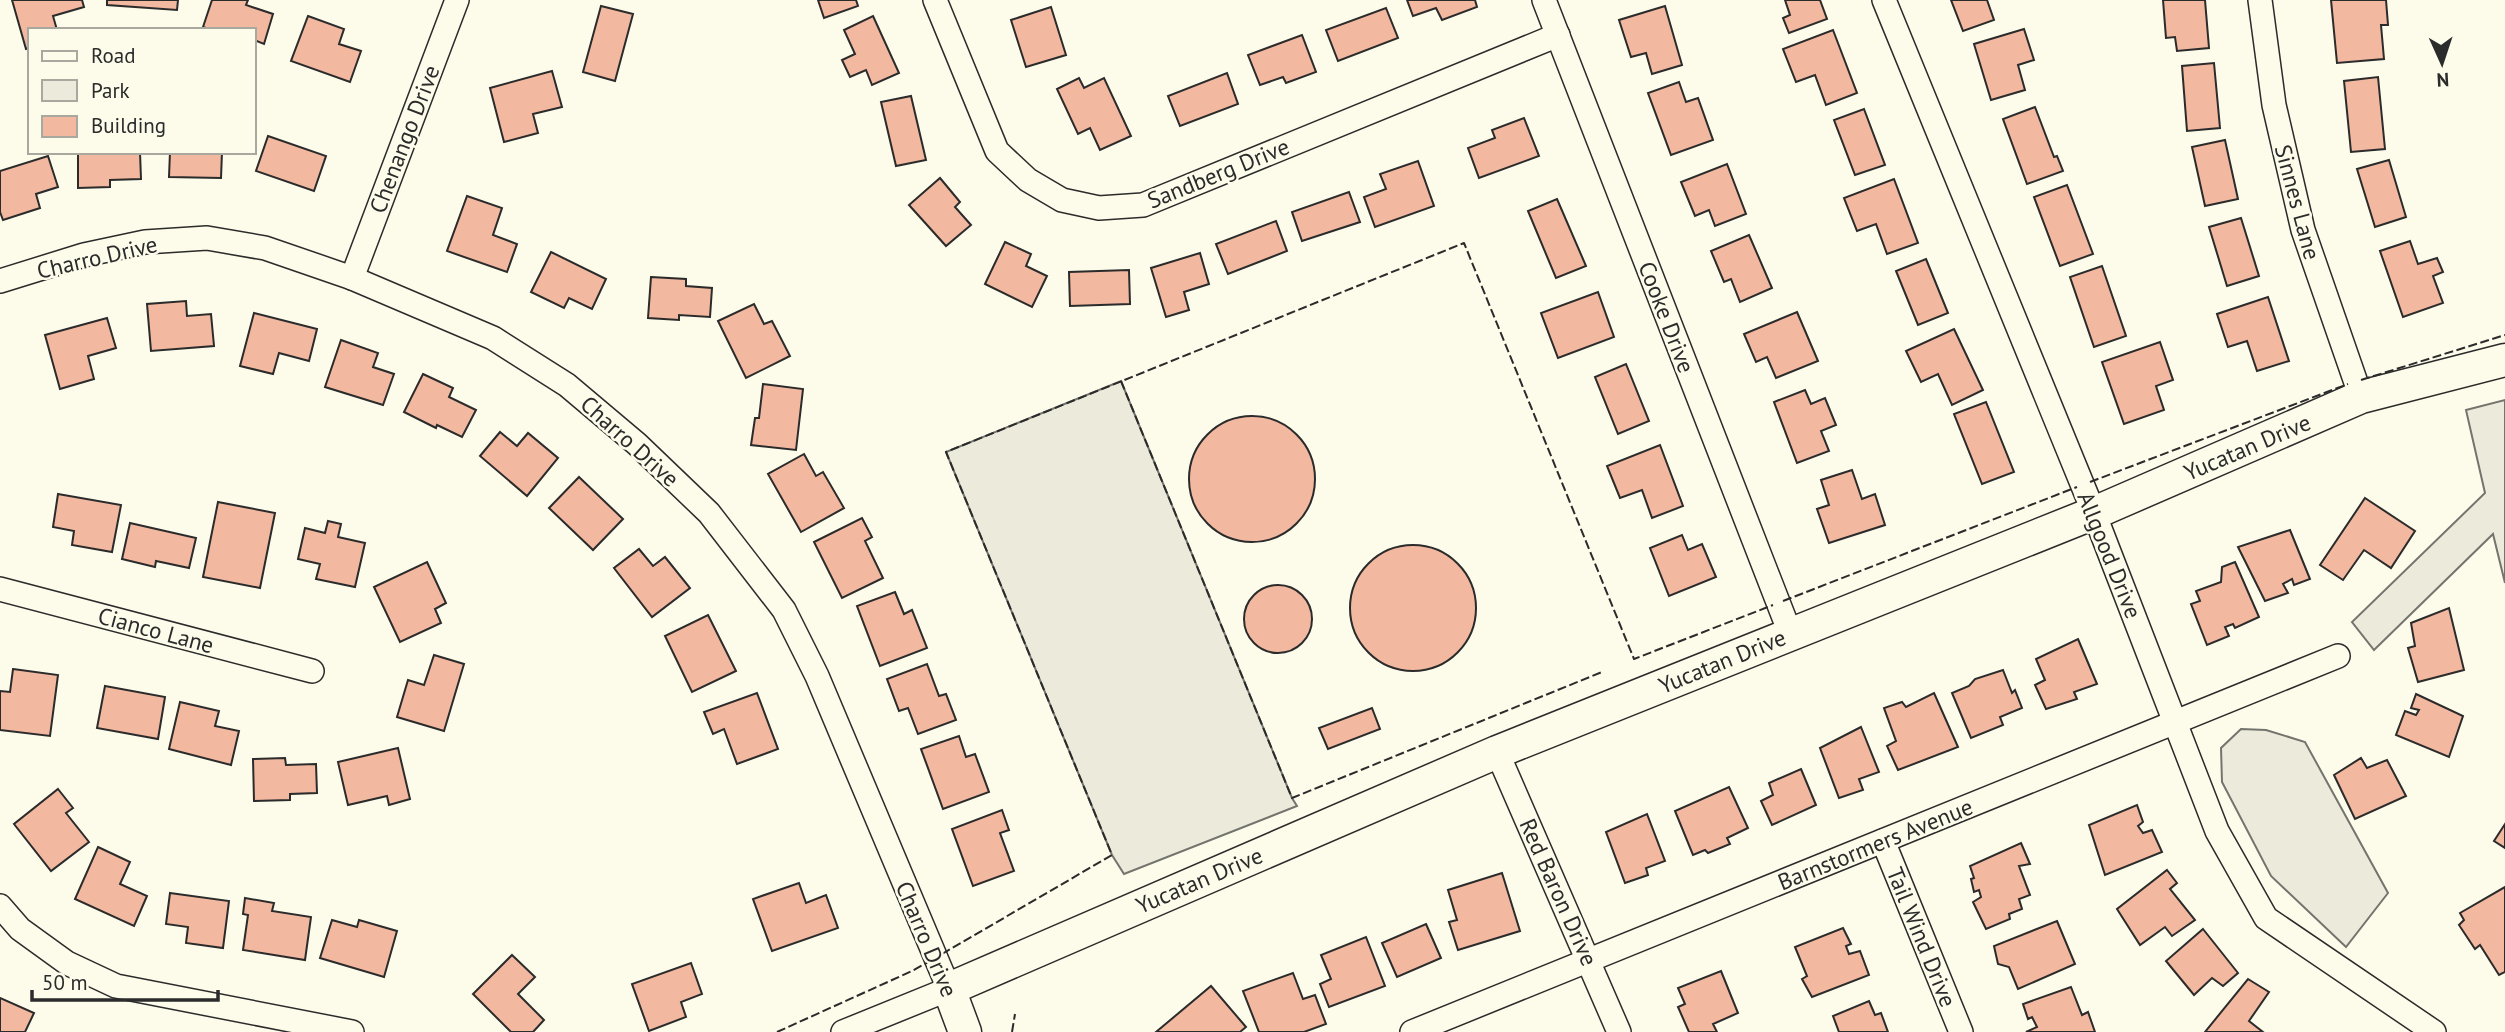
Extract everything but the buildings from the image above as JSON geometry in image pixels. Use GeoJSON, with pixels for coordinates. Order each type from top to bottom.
{"type":"FeatureCollection","features":[{"type":"Feature","properties":{"kind":"street","name":"Sandberg Drive"},"geometry":{"type":"LineString","coordinates":[[935,0],[997,151],[1028,180],[1062,200],[1099,208],[1143,205],[1558,35]]}},
{"type":"Feature","properties":{"kind":"street","name":"Cooke Drive"},"geometry":{"type":"LineString","coordinates":[[1544,0],[1790,633]]}},
{"type":"Feature","properties":{"kind":"street","name":"Allgood Drive"},"geometry":{"type":"LineString","coordinates":[[1884,0],[2094,513],[2217,831],[2266,918],[2434,1032]]}},
{"type":"Feature","properties":{"kind":"street","name":"Sinnes Lane"},"geometry":{"type":"LineString","coordinates":[[2260,0],[2274,105],[2302,230],[2361,397]]}},
{"type":"Feature","properties":{"kind":"street","name":"Chenango Drive"},"geometry":{"type":"LineString","coordinates":[[352,278],[452,1]]}},
{"type":"Feature","properties":{"kind":"street","name":"Charro Drive"},"geometry":{"type":"LineString","coordinates":[[0,281],[84,255],[145,242],[207,238],[265,248],[352,278],[493,338],[567,385],[637,444],[709,513],[784,610],[817,676],[965,1032]]}},
{"type":"Feature","properties":{"kind":"street","name":"Yucatan Drive"},"geometry":{"type":"LineString","coordinates":[[949,989],[1497,752],[2094,513],[2361,397],[2505,360]]}},
{"type":"Feature","properties":{"kind":"street","name":"Cianco Lane"},"geometry":{"type":"LineString","coordinates":[[0,589],[312,671]]}},
{"type":"Feature","properties":{"kind":"street","name":"Barnstormers Avenue"},"geometry":{"type":"LineString","coordinates":[[1412,1032],[2338,656]]}},
{"type":"Feature","properties":{"kind":"street","name":"Red Baron Drive"},"geometry":{"type":"LineString","coordinates":[[1497,752],[1619,1032]]}},
{"type":"Feature","properties":{"kind":"street","name":"Tail Wind Drive"},"geometry":{"type":"LineString","coordinates":[[1883,841],[1961,1032]]}},
{"type":"Feature","properties":{"kind":"street"},"geometry":{"type":"LineString","coordinates":[[0,906],[20,929],[66,963],[116,986],[352,1032]]}},
{"type":"Feature","properties":{"kind":"street"},"geometry":{"type":"LineString","coordinates":[[843,1032],[949,989]]}},
{"type":"Feature","properties":{"kind":"green space"},"geometry":{"type":"Polygon","coordinates":[[[1121,381],[1297,806],[1124,874],[1112,855],[946,452],[1121,381]]]}},
{"type":"Feature","properties":{"kind":"green space"},"geometry":{"type":"Polygon","coordinates":[[[2505,400],[2505,583],[2493,534],[2374,650],[2352,622],[2485,493],[2466,410],[2505,400]]]}},
{"type":"Feature","properties":{"kind":"green space"},"geometry":{"type":"Polygon","coordinates":[[[2241,729],[2266,730],[2305,742],[2388,893],[2346,947],[2271,876],[2222,782],[2221,748],[2241,729]]]}},
{"type":"Feature","properties":{"kind":"fence"},"geometry":{"type":"LineString","coordinates":[[942,954],[1112,855],[946,452],[1464,243],[1634,659],[1773,605]]}},
{"type":"Feature","properties":{"kind":"fence"},"geometry":{"type":"LineString","coordinates":[[2361,380],[2505,335]]}},
{"type":"Feature","properties":{"kind":"fence"},"geometry":{"type":"LineString","coordinates":[[1121,381],[1292,798],[1602,672]]}},
{"type":"Feature","properties":{"kind":"fence"},"geometry":{"type":"LineString","coordinates":[[2090,482],[2348,384]]}},
{"type":"Feature","properties":{"kind":"fence"},"geometry":{"type":"LineString","coordinates":[[1783,601],[2077,487]]}},
{"type":"Feature","properties":{"kind":"fence"},"geometry":{"type":"LineString","coordinates":[[777,1032],[930,961]]}},
{"type":"Feature","properties":{"kind":"fence"},"geometry":{"type":"LineString","coordinates":[[1012,1032],[1015,1014]]}}]}
